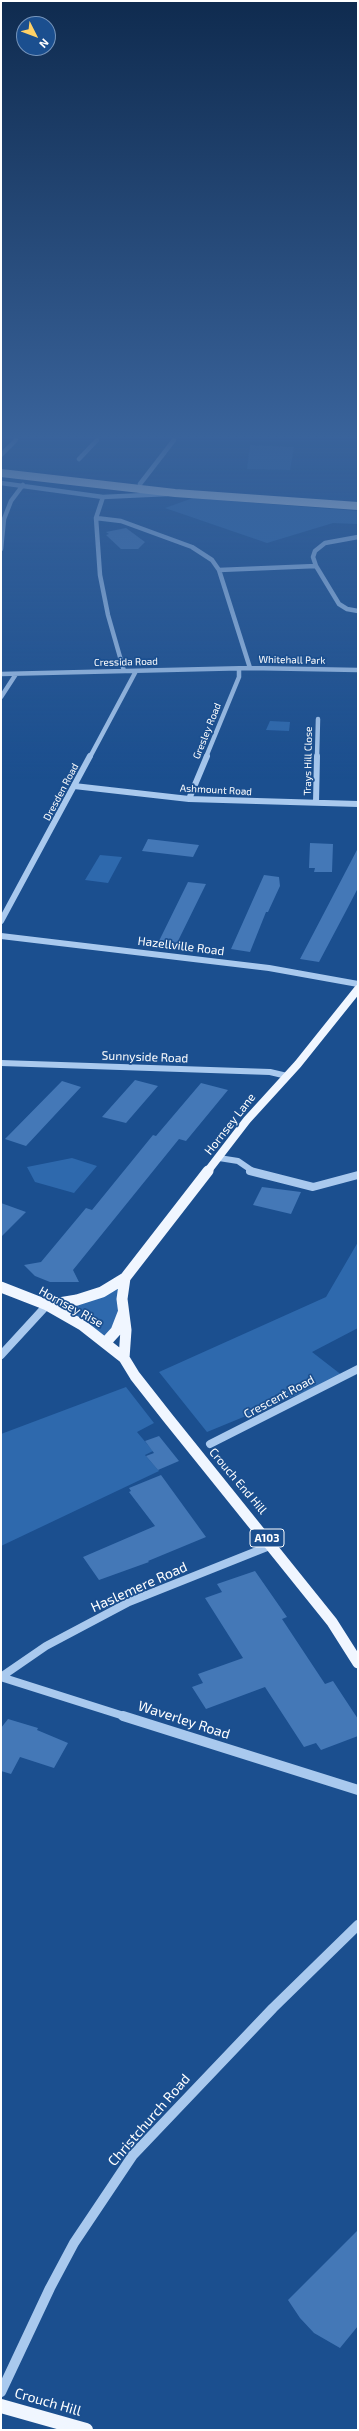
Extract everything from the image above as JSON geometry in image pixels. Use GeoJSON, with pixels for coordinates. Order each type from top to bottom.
{"type":"FeatureCollection","features":[{"type":"Feature","properties":{"kind":"main road","name":"Hornsey Lane"},"geometry":{"type":"LineString","coordinates":[[47,1305],[77,1300],[102,1292],[125,1278],[247,1120],[287,1076],[358,989]]}},
{"type":"Feature","properties":{"kind":"main road","name":"Hornsey Lane"},"geometry":{"type":"LineString","coordinates":[[124,1358],[127,1341],[122,1298],[125,1278]]}},
{"type":"Feature","properties":{"kind":"main road","name":"Hornsey Rise"},"geometry":{"type":"LineString","coordinates":[[1,1287],[47,1305],[82,1325],[106,1342]]}},
{"type":"Feature","properties":{"kind":"main road","name":"Hornsey Lane"},"geometry":{"type":"LineString","coordinates":[[106,1342],[116,1331],[124,1312]]}},
{"type":"Feature","properties":{"kind":"main road","name":"Crouch End Hill"},"geometry":{"type":"LineString","coordinates":[[106,1342],[124,1358],[140,1382],[168,1418],[272,1544],[332,1622],[358,1663]]}},
{"type":"Feature","properties":{"kind":"main road","name":"Crouch Hill"},"geometry":{"type":"LineString","coordinates":[[1,2406],[86,2430]]}},
{"type":"Feature","properties":{"kind":"street"},"geometry":{"type":"LineString","coordinates":[[98,553],[100,575],[108,615],[124,671]]}},
{"type":"Feature","properties":{"kind":"street","name":"Whitehall Park"},"geometry":{"type":"LineString","coordinates":[[202,553],[212,560],[219,570],[250,668],[358,670]]}},
{"type":"Feature","properties":{"kind":"street"},"geometry":{"type":"LineString","coordinates":[[313,553],[312,557],[316,566],[339,604],[347,609],[358,611]]}},
{"type":"Feature","properties":{"kind":"street"},"geometry":{"type":"LineString","coordinates":[[219,570],[316,566]]}},
{"type":"Feature","properties":{"kind":"street","name":"Cressida Road"},"geometry":{"type":"LineString","coordinates":[[1,674],[250,668]]}},
{"type":"Feature","properties":{"kind":"street","name":"Gresley Road"},"geometry":{"type":"LineString","coordinates":[[189,799],[239,677],[239,669]]}},
{"type":"Feature","properties":{"kind":"street","name":"Dresden Road"},"geometry":{"type":"LineString","coordinates":[[1,921],[136,671]]}},
{"type":"Feature","properties":{"kind":"street"},"geometry":{"type":"LineString","coordinates":[[1,697],[16,674]]}},
{"type":"Feature","properties":{"kind":"street","name":"Trays Hill Close"},"geometry":{"type":"LineString","coordinates":[[316,802],[318,719]]}},
{"type":"Feature","properties":{"kind":"street","name":"Ashmount Road"},"geometry":{"type":"LineString","coordinates":[[74,786],[189,799],[358,804]]}},
{"type":"Feature","properties":{"kind":"street","name":"Hazellville Road"},"geometry":{"type":"LineString","coordinates":[[1,936],[269,968],[358,984]]}},
{"type":"Feature","properties":{"kind":"street","name":"Sunnyside Road"},"geometry":{"type":"LineString","coordinates":[[1,1063],[270,1072],[287,1076]]}},
{"type":"Feature","properties":{"kind":"street"},"geometry":{"type":"LineString","coordinates":[[219,1158],[238,1160],[250,1171],[313,1187],[334,1183],[341,1178],[358,1175]]}},
{"type":"Feature","properties":{"kind":"street"},"geometry":{"type":"LineString","coordinates":[[1,1355],[47,1305]]}},
{"type":"Feature","properties":{"kind":"street","name":"Crescent Road"},"geometry":{"type":"LineString","coordinates":[[210,1444],[238,1432],[358,1369]]}},
{"type":"Feature","properties":{"kind":"street","name":"Haslemere Road"},"geometry":{"type":"LineString","coordinates":[[1,1677],[46,1646],[129,1602],[272,1544]]}},
{"type":"Feature","properties":{"kind":"street","name":"Waverley Road"},"geometry":{"type":"LineString","coordinates":[[1,1677],[358,1790]]}},
{"type":"Feature","properties":{"kind":"street","name":"Christchurch Road"},"geometry":{"type":"LineString","coordinates":[[1,2392],[50,2288],[74,2243],[101,2200],[133,2155],[268,2013],[358,1925]]}},
{"type":"Feature","properties":{"kind":"shaded area"},"geometry":{"type":"Polygon","coordinates":[[[270,721],[290,722],[289,731],[266,730],[270,721]]]}},
{"type":"Feature","properties":{"kind":"shaded area"},"geometry":{"type":"Polygon","coordinates":[[[100,855],[122,857],[108,883],[85,880],[100,855]]]}},
{"type":"Feature","properties":{"kind":"shaded area"},"geometry":{"type":"Polygon","coordinates":[[[72,1158],[97,1166],[74,1193],[35,1182],[27,1167],[72,1158]]]}},
{"type":"Feature","properties":{"kind":"shaded area"},"geometry":{"type":"Polygon","coordinates":[[[358,1242],[358,1328],[312,1352],[343,1376],[207,1432],[159,1372],[326,1297],[358,1242]]]}},
{"type":"Feature","properties":{"kind":"shaded area"},"geometry":{"type":"Polygon","coordinates":[[[125,1278],[124,1312],[106,1342],[47,1305],[77,1300],[125,1278]]]}},
{"type":"Feature","properties":{"kind":"shaded area"},"geometry":{"type":"Polygon","coordinates":[[[126,1387],[154,1423],[137,1432],[153,1451],[145,1455],[159,1471],[1,1546],[1,1434],[126,1387]]]}},
{"type":"Feature","properties":{"kind":"building"},"geometry":{"type":"Polygon","coordinates":[[[148,839],[199,845],[193,857],[142,851],[148,839]]]}},
{"type":"Feature","properties":{"kind":"building"},"geometry":{"type":"Polygon","coordinates":[[[310,843],[333,844],[332,872],[314,872],[315,868],[309,868],[310,843]]]}},
{"type":"Feature","properties":{"kind":"building"},"geometry":{"type":"Polygon","coordinates":[[[358,848],[358,888],[346,911],[319,962],[300,959],[358,848]]]}},
{"type":"Feature","properties":{"kind":"building"},"geometry":{"type":"Polygon","coordinates":[[[264,875],[279,877],[280,886],[268,912],[266,912],[250,952],[231,949],[264,875]]]}},
{"type":"Feature","properties":{"kind":"building"},"geometry":{"type":"Polygon","coordinates":[[[188,882],[206,884],[177,943],[159,941],[188,882]]]}},
{"type":"Feature","properties":{"kind":"building"},"geometry":{"type":"Polygon","coordinates":[[[135,1080],[158,1086],[126,1123],[102,1117],[135,1080]]]}},
{"type":"Feature","properties":{"kind":"building"},"geometry":{"type":"Polygon","coordinates":[[[62,1081],[81,1087],[26,1146],[5,1139],[62,1081]]]}},
{"type":"Feature","properties":{"kind":"building"},"geometry":{"type":"Polygon","coordinates":[[[201,1083],[228,1090],[186,1141],[179,1139],[73,1270],[79,1282],[50,1282],[35,1276],[24,1265],[41,1262],[86,1208],[92,1210],[153,1135],[156,1136],[201,1083]]]}},
{"type":"Feature","properties":{"kind":"building"},"geometry":{"type":"Polygon","coordinates":[[[262,1187],[301,1192],[291,1214],[253,1205],[262,1187]]]}},
{"type":"Feature","properties":{"kind":"building"},"geometry":{"type":"Polygon","coordinates":[[[1,1203],[26,1212],[1,1237],[1,1203]]]}},
{"type":"Feature","properties":{"kind":"building"},"geometry":{"type":"Polygon","coordinates":[[[159,1436],[179,1461],[158,1470],[146,1456],[154,1453],[145,1441],[159,1436]]]}},
{"type":"Feature","properties":{"kind":"building"},"geometry":{"type":"Polygon","coordinates":[[[161,1475],[206,1537],[148,1561],[149,1562],[99,1580],[83,1557],[155,1526],[129,1492],[131,1491],[129,1488],[161,1475]]]}},
{"type":"Feature","properties":{"kind":"building"},"geometry":{"type":"Polygon","coordinates":[[[255,1571],[287,1617],[282,1619],[325,1684],[333,1681],[358,1719],[358,1736],[321,1750],[316,1743],[304,1747],[265,1687],[206,1709],[192,1687],[203,1683],[198,1674],[243,1658],[205,1598],[222,1592],[217,1584],[255,1571]]]}},
{"type":"Feature","properties":{"kind":"building"},"geometry":{"type":"Polygon","coordinates":[[[8,1719],[38,1728],[37,1730],[68,1743],[54,1768],[20,1757],[11,1774],[1,1771],[1,1728],[8,1719]]]}},
{"type":"Feature","properties":{"kind":"building"},"geometry":{"type":"Polygon","coordinates":[[[358,2230],[358,2326],[340,2348],[314,2333],[300,2318],[288,2300],[358,2230]]]}}]}
